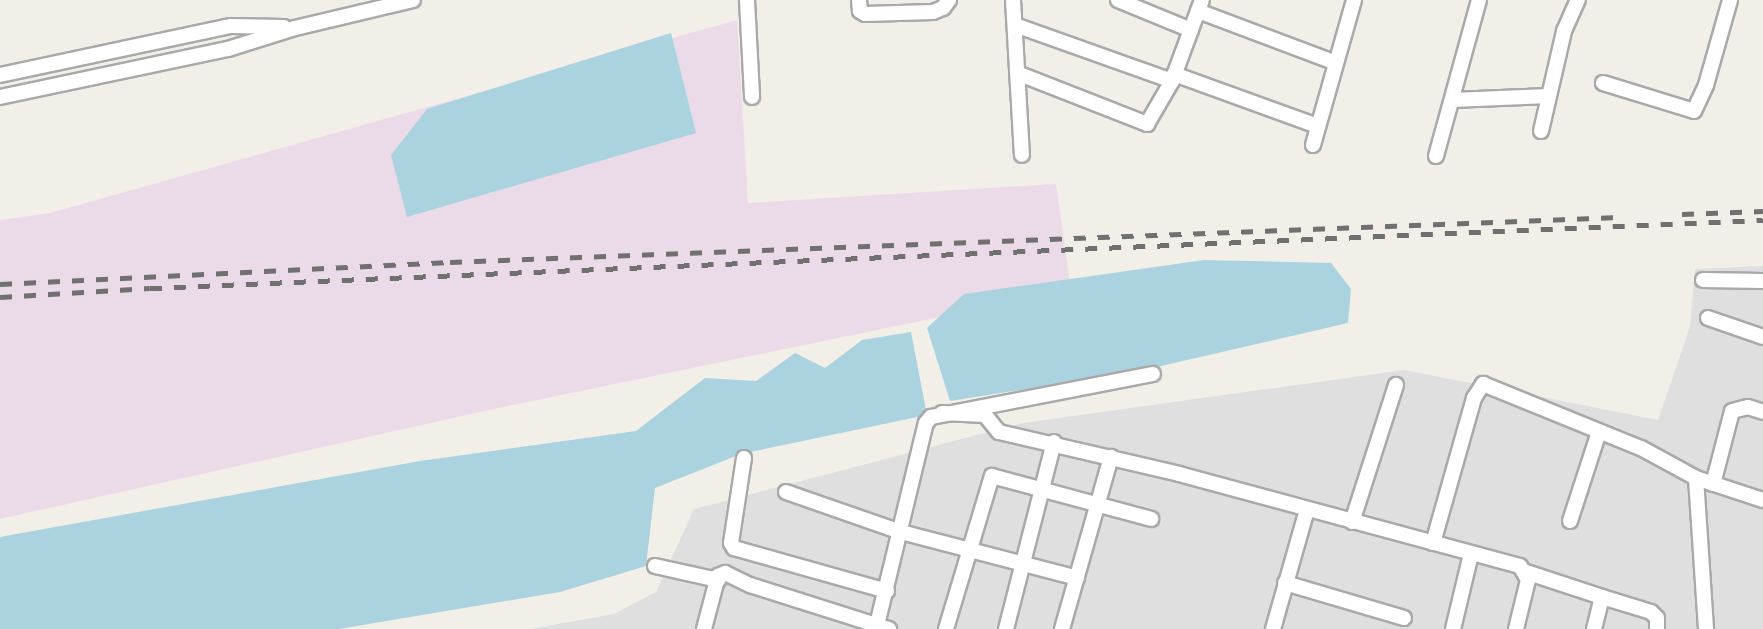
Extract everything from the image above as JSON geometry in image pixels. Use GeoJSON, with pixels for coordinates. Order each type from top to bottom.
{"type":"FeatureCollection","features":[{"type":"Feature","properties":{"kind":"street"},"geometry":{"type":"LineString","coordinates":[[0,96],[228,48],[295,28],[413,0]]}},
{"type":"Feature","properties":{"kind":"street"},"geometry":{"type":"LineString","coordinates":[[747,0],[752,98]]}},
{"type":"Feature","properties":{"kind":"street"},"geometry":{"type":"LineString","coordinates":[[859,0],[860,11],[865,14],[933,12],[943,8],[949,0]]}},
{"type":"Feature","properties":{"kind":"street"},"geometry":{"type":"LineString","coordinates":[[1013,0],[1022,155]]}},
{"type":"Feature","properties":{"kind":"street"},"geometry":{"type":"LineString","coordinates":[[1118,0],[1191,30]]}},
{"type":"Feature","properties":{"kind":"street"},"geometry":{"type":"LineString","coordinates":[[1313,146],[1354,0]]}},
{"type":"Feature","properties":{"kind":"street"},"geometry":{"type":"LineString","coordinates":[[1436,156],[1479,0]]}},
{"type":"Feature","properties":{"kind":"street"},"geometry":{"type":"LineString","coordinates":[[1541,130],[1564,31],[1578,0]]}},
{"type":"Feature","properties":{"kind":"street"},"geometry":{"type":"LineString","coordinates":[[1604,83],[1694,111],[1706,85],[1730,0]]}},
{"type":"Feature","properties":{"kind":"street"},"geometry":{"type":"LineString","coordinates":[[1017,73],[1146,125],[1173,77],[1200,5],[1336,63]]}},
{"type":"Feature","properties":{"kind":"street"},"geometry":{"type":"LineString","coordinates":[[1015,25],[1318,126]]}},
{"type":"Feature","properties":{"kind":"street"},"geometry":{"type":"LineString","coordinates":[[0,75],[231,26],[295,28]]}},
{"type":"Feature","properties":{"kind":"street"},"geometry":{"type":"LineString","coordinates":[[1452,100],[1549,96]]}},
{"type":"Feature","properties":{"kind":"street"},"geometry":{"type":"LineString","coordinates":[[1703,280],[1763,281]]}},
{"type":"Feature","properties":{"kind":"street"},"geometry":{"type":"LineString","coordinates":[[1708,318],[1763,337]]}},
{"type":"Feature","properties":{"kind":"street"},"geometry":{"type":"LineString","coordinates":[[704,629],[718,580],[725,573],[881,628],[887,591],[926,423],[942,413],[1153,374]]}},
{"type":"Feature","properties":{"kind":"street"},"geometry":{"type":"LineString","coordinates":[[1353,522],[1396,385]]}},
{"type":"Feature","properties":{"kind":"street"},"geometry":{"type":"LineString","coordinates":[[1433,543],[1481,386],[1544,406],[1599,432],[1641,448],[1695,478],[1763,500]]}},
{"type":"Feature","properties":{"kind":"street"},"geometry":{"type":"LineString","coordinates":[[1713,484],[1732,411],[1748,406],[1763,412]]}},
{"type":"Feature","properties":{"kind":"street"},"geometry":{"type":"LineString","coordinates":[[942,413],[986,415],[997,431],[1054,442],[1520,566],[1526,572],[1651,612],[1657,618],[1657,629]]}},
{"type":"Feature","properties":{"kind":"street"},"geometry":{"type":"LineString","coordinates":[[1570,521],[1599,432]]}},
{"type":"Feature","properties":{"kind":"street"},"geometry":{"type":"LineString","coordinates":[[1006,629],[1054,442]]}},
{"type":"Feature","properties":{"kind":"street"},"geometry":{"type":"LineString","coordinates":[[1062,629],[1111,457]]}},
{"type":"Feature","properties":{"kind":"street"},"geometry":{"type":"LineString","coordinates":[[744,458],[731,543],[734,548],[887,591]]}},
{"type":"Feature","properties":{"kind":"street"},"geometry":{"type":"LineString","coordinates":[[946,629],[990,478],[995,476],[1151,519]]}},
{"type":"Feature","properties":{"kind":"street"},"geometry":{"type":"LineString","coordinates":[[1695,478],[1706,629]]}},
{"type":"Feature","properties":{"kind":"street"},"geometry":{"type":"LineString","coordinates":[[786,492],[901,532],[1077,578]]}},
{"type":"Feature","properties":{"kind":"street"},"geometry":{"type":"LineString","coordinates":[[1273,629],[1308,510]]}},
{"type":"Feature","properties":{"kind":"street"},"geometry":{"type":"LineString","coordinates":[[1454,629],[1472,554]]}},
{"type":"Feature","properties":{"kind":"street"},"geometry":{"type":"LineString","coordinates":[[655,566],[718,580]]}},
{"type":"Feature","properties":{"kind":"street"},"geometry":{"type":"LineString","coordinates":[[1516,629],[1528,580],[1526,572]]}},
{"type":"Feature","properties":{"kind":"street"},"geometry":{"type":"LineString","coordinates":[[1285,583],[1404,618]]}},
{"type":"Feature","properties":{"kind":"street"},"geometry":{"type":"LineString","coordinates":[[1594,629],[1602,597]]}},
{"type":"Feature","properties":{"kind":"shaded area"},"geometry":{"type":"Polygon","coordinates":[[[737,20],[748,203],[1056,184],[1071,290],[498,408],[0,519],[0,220],[50,213],[737,20]]]}},
{"type":"Feature","properties":{"kind":"shaded area"},"geometry":{"type":"Polygon","coordinates":[[[1763,266],[1763,629],[530,629],[614,614],[656,592],[694,509],[1023,423],[1404,370],[1658,420],[1690,327],[1695,269],[1763,266]]]}},
{"type":"Feature","properties":{"kind":"water"},"geometry":{"type":"Polygon","coordinates":[[[671,33],[696,133],[407,217],[391,155],[427,109],[671,33]]]}},
{"type":"Feature","properties":{"kind":"water"},"geometry":{"type":"Polygon","coordinates":[[[1204,260],[1331,263],[1351,289],[1348,323],[1135,372],[950,401],[927,328],[964,294],[1204,260]]]}},
{"type":"Feature","properties":{"kind":"water"},"geometry":{"type":"Polygon","coordinates":[[[911,332],[927,415],[741,454],[655,488],[646,566],[560,592],[339,629],[0,629],[0,537],[420,461],[636,431],[705,378],[756,381],[795,353],[825,368],[862,340],[911,332]]]}},
{"type":"Feature","properties":{"kind":"railway"},"geometry":{"type":"LineString","coordinates":[[1682,214],[1763,211]]}},
{"type":"Feature","properties":{"kind":"railway"},"geometry":{"type":"LineString","coordinates":[[0,284],[450,262],[1619,217]]}},
{"type":"Feature","properties":{"kind":"railway"},"geometry":{"type":"LineString","coordinates":[[0,297],[150,288],[1763,220]]}}]}
